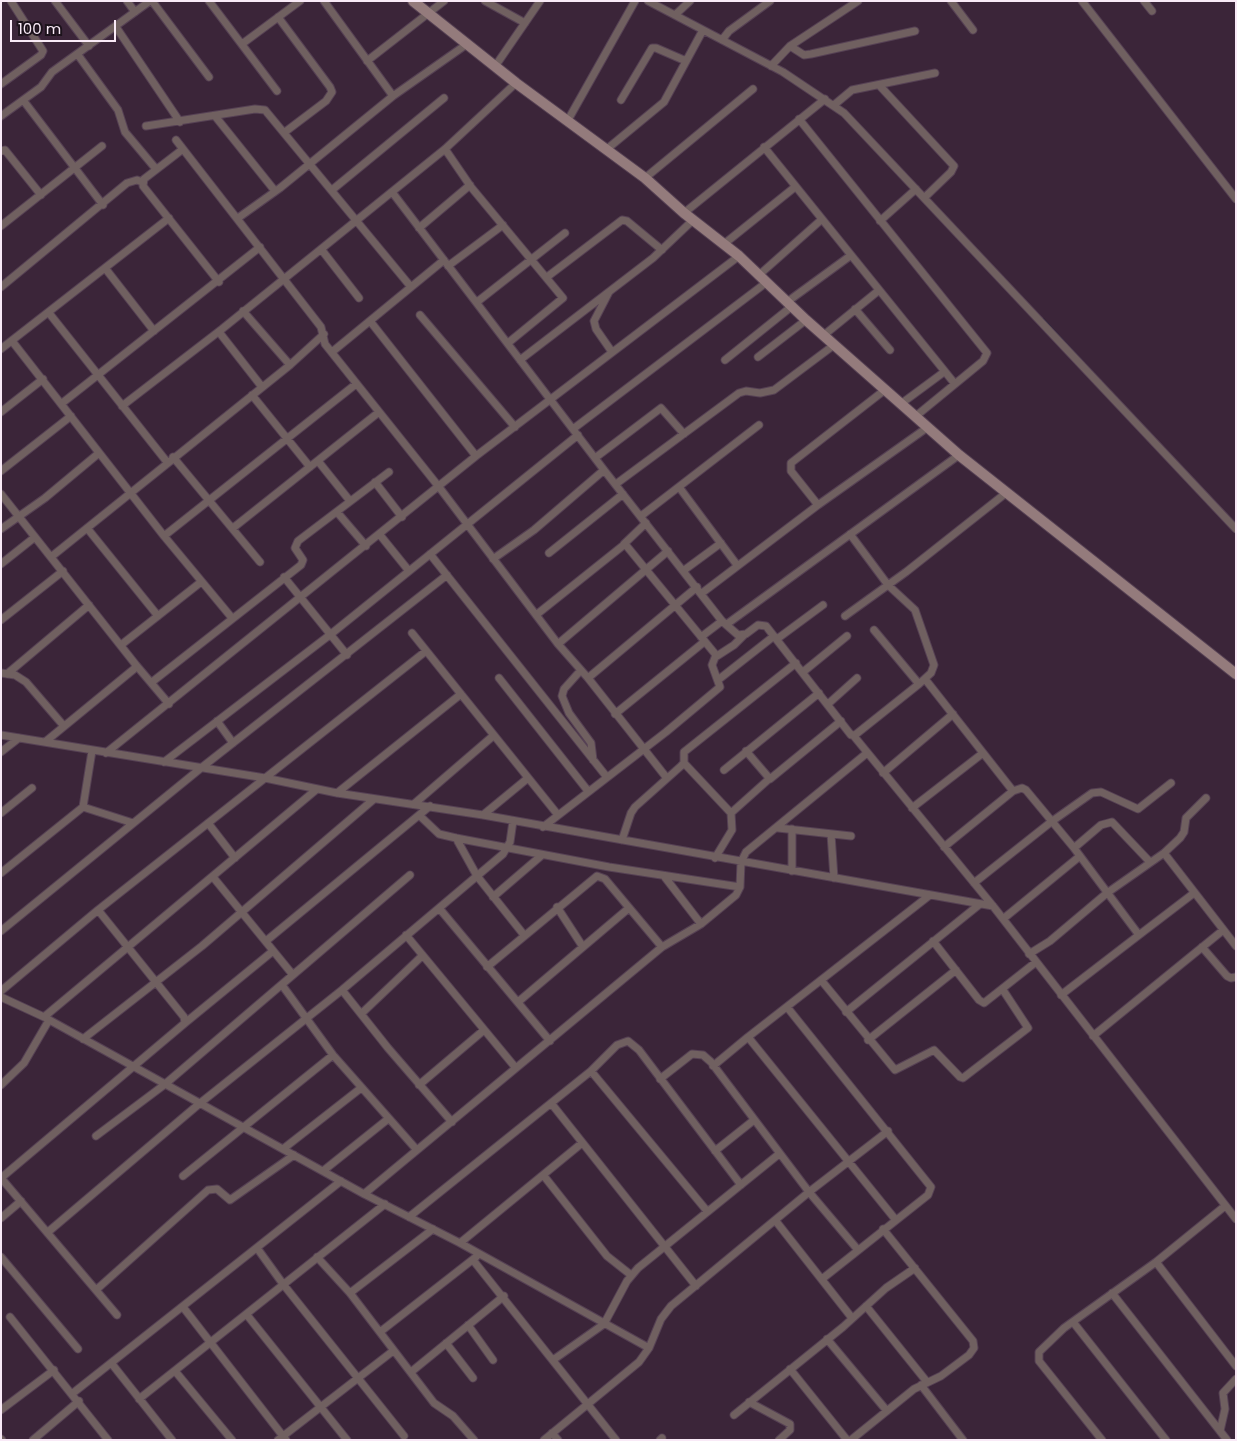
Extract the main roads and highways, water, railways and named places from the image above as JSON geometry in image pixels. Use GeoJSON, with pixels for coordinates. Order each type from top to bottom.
{"type":"FeatureCollection","features":[{"type":"Feature","properties":{"kind":"waterway"},"geometry":{"type":"LineString","coordinates":[[1043,319],[1110,391]]}}]}
